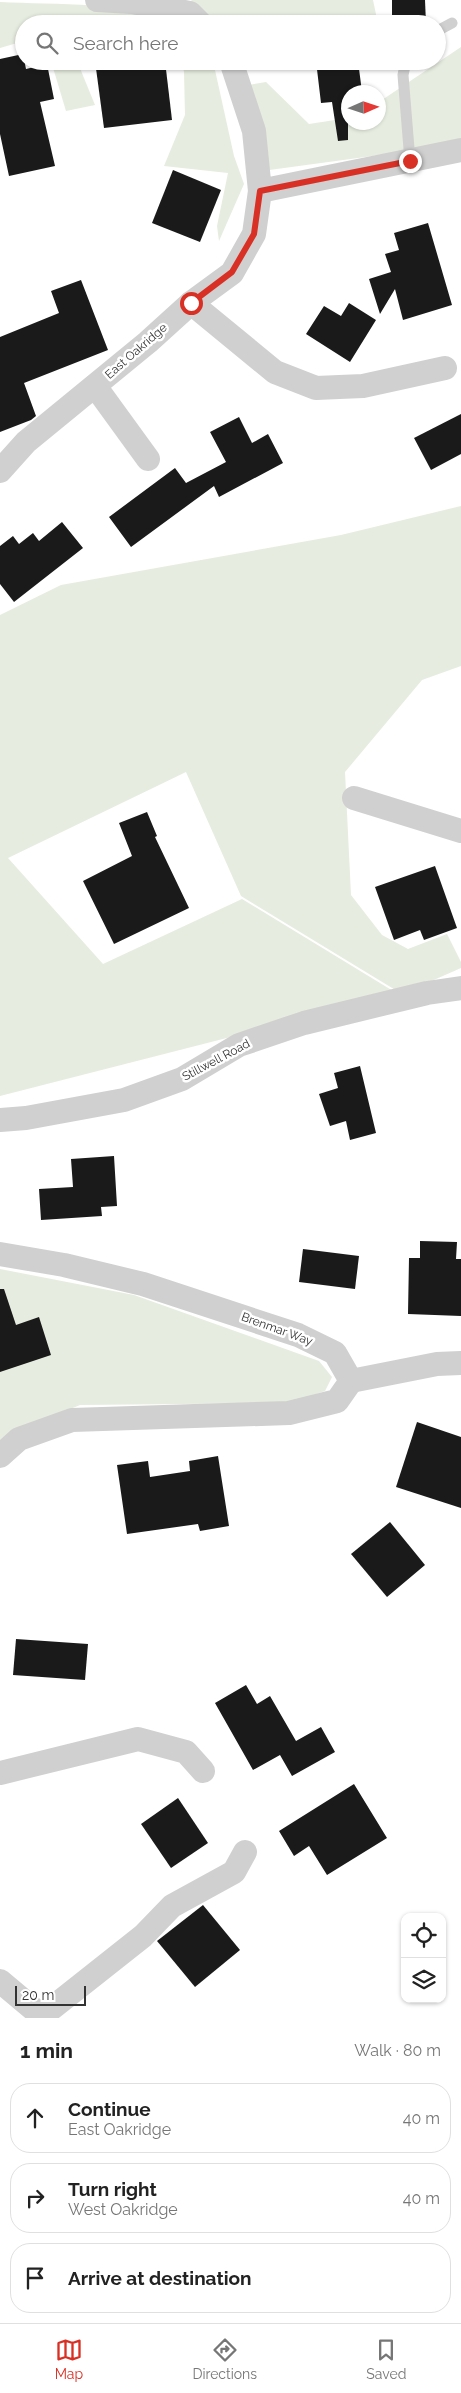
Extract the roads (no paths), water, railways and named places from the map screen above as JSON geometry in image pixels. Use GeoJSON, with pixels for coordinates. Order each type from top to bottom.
{"type":"FeatureCollection","features":[{"type":"Feature","properties":{"kind":"street"},"geometry":{"type":"LineString","coordinates":[[97,0],[132,2],[190,13],[192,15]]}},
{"type":"Feature","properties":{"kind":"street","name":"East Oakridge"},"geometry":{"type":"LineString","coordinates":[[0,471],[26,442],[95,386],[191,303],[232,272],[254,234],[260,191],[254,131],[234,70]]}},
{"type":"Feature","properties":{"kind":"street"},"geometry":{"type":"LineString","coordinates":[[260,191],[461,150]]}},
{"type":"Feature","properties":{"kind":"street"},"geometry":{"type":"LineString","coordinates":[[191,303],[274,372],[316,388],[363,386],[445,368]]}},
{"type":"Feature","properties":{"kind":"street"},"geometry":{"type":"LineString","coordinates":[[95,386],[148,459]]}},
{"type":"Feature","properties":{"kind":"street"},"geometry":{"type":"LineString","coordinates":[[354,798],[461,830]]}},
{"type":"Feature","properties":{"kind":"street","name":"Stillwell Road"},"geometry":{"type":"LineString","coordinates":[[0,1120],[26,1118],[124,1100],[182,1079],[239,1045],[304,1023],[427,993],[461,988]]}},
{"type":"Feature","properties":{"kind":"street","name":"Brenmar Way"},"geometry":{"type":"LineString","coordinates":[[0,1254],[143,1284],[298,1335],[335,1353],[351,1380]]}},
{"type":"Feature","properties":{"kind":"street"},"geometry":{"type":"LineString","coordinates":[[0,1456],[19,1439],[72,1420],[289,1413],[338,1400],[351,1380],[437,1364],[461,1363]]}},
{"type":"Feature","properties":{"kind":"street"},"geometry":{"type":"LineString","coordinates":[[0,1773],[138,1739],[186,1752],[203,1771]]}},
{"type":"Feature","properties":{"kind":"street"},"geometry":{"type":"LineString","coordinates":[[0,1981],[43,2017],[143,1936],[172,1906],[234,1872],[245,1852]]}},
{"type":"Feature","properties":{"kind":"lane"},"geometry":{"type":"LineString","coordinates":[[446,27],[452,23]]}},
{"type":"Feature","properties":{"kind":"lane"},"geometry":{"type":"LineString","coordinates":[[404,70],[410,161]]}}]}
